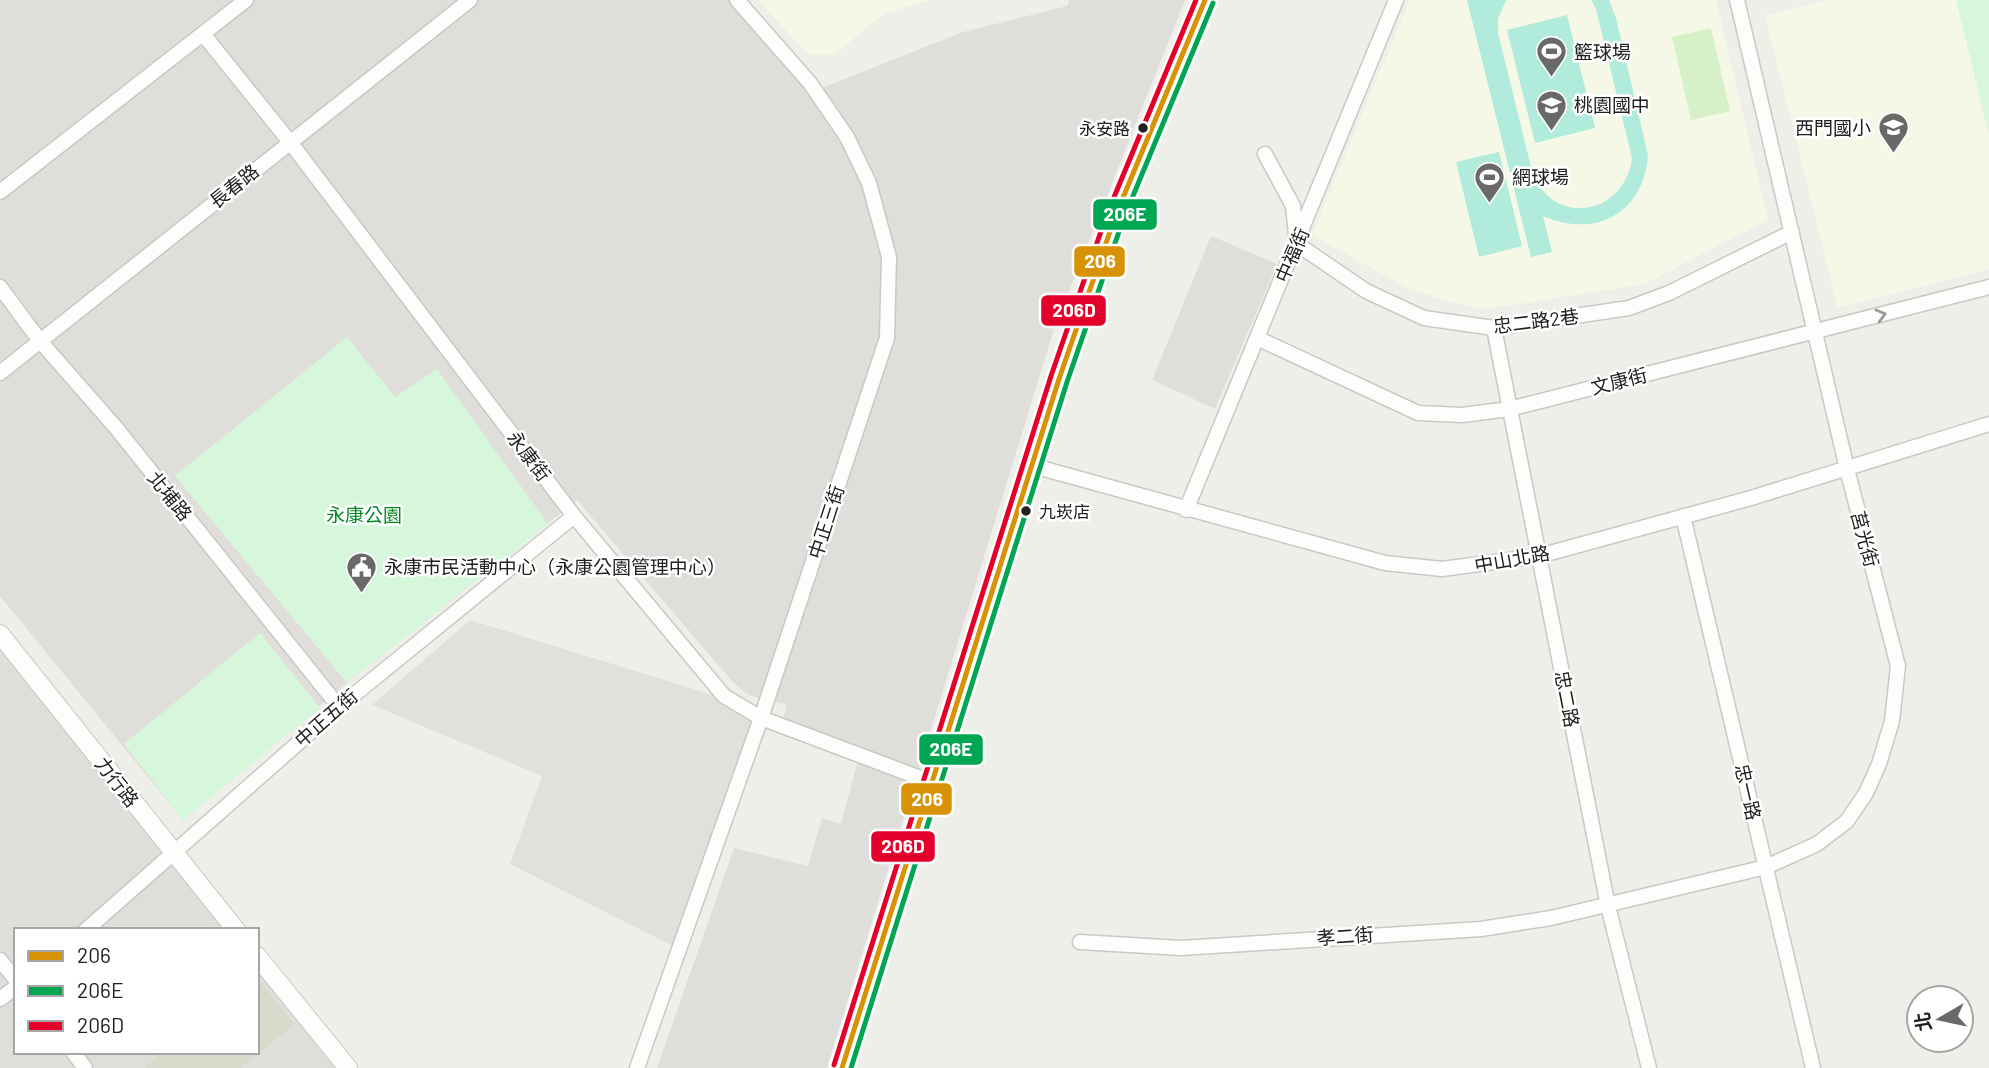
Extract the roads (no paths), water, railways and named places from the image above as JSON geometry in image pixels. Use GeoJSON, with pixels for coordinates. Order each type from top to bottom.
{"type":"FeatureCollection","features":[{"type":"Feature","properties":{"kind":"main road"},"geometry":{"type":"LineString","coordinates":[[842,1068],[1030,465],[1115,217],[1205,0]]}},
{"type":"Feature","properties":{"kind":"street"},"geometry":{"type":"LineString","coordinates":[[0,192],[246,0]]}},
{"type":"Feature","properties":{"kind":"street","name":"長春路"},"geometry":{"type":"LineString","coordinates":[[0,373],[470,0]]}},
{"type":"Feature","properties":{"kind":"street","name":"中正三街"},"geometry":{"type":"LineString","coordinates":[[637,1068],[761,718],[887,338],[889,257],[869,183],[847,137],[810,83],[737,0]]}},
{"type":"Feature","properties":{"kind":"street","name":"中福街"},"geometry":{"type":"LineString","coordinates":[[1186,510],[1396,0]]}},
{"type":"Feature","properties":{"kind":"street","name":"莒光街"},"geometry":{"type":"LineString","coordinates":[[1608,905],[1766,867],[1817,844],[1847,821],[1866,793],[1879,765],[1892,721],[1898,666],[1847,470],[1737,0]]}},
{"type":"Feature","properties":{"kind":"street","name":"永康街"},"geometry":{"type":"LineString","coordinates":[[203,34],[290,142],[574,516],[724,696],[761,718],[931,782]]}},
{"type":"Feature","properties":{"kind":"street"},"geometry":{"type":"LineString","coordinates":[[1265,154],[1293,206],[1297,244]]}},
{"type":"Feature","properties":{"kind":"street","name":"忠二路2巷"},"geometry":{"type":"LineString","coordinates":[[1297,244],[1366,291],[1424,318],[1494,328],[1629,307],[1669,293],[1792,232]]}},
{"type":"Feature","properties":{"kind":"street","name":"北埔路"},"geometry":{"type":"LineString","coordinates":[[0,287],[40,341],[117,429],[338,707]]}},
{"type":"Feature","properties":{"kind":"street","name":"文康街"},"geometry":{"type":"LineString","coordinates":[[1257,338],[1418,413],[1462,415],[1509,408],[1989,287]]}},
{"type":"Feature","properties":{"kind":"street","name":"忠二路"},"geometry":{"type":"LineString","coordinates":[[1494,328],[1608,905],[1649,1068]]}},
{"type":"Feature","properties":{"kind":"street","name":"中山北路"},"geometry":{"type":"LineString","coordinates":[[1030,465],[1385,563],[1442,569],[1539,556],[1847,470],[1989,424]]}},
{"type":"Feature","properties":{"kind":"street","name":"中正五街"},"geometry":{"type":"LineString","coordinates":[[88,928],[338,707],[574,516]]}},
{"type":"Feature","properties":{"kind":"street","name":"忠一路"},"geometry":{"type":"LineString","coordinates":[[1683,516],[1813,1068]]}},
{"type":"Feature","properties":{"kind":"street","name":"力行路"},"geometry":{"type":"LineString","coordinates":[[0,634],[234,928]]}},
{"type":"Feature","properties":{"kind":"street","name":"孝二街"},"geometry":{"type":"LineString","coordinates":[[1080,942],[1181,948],[1481,929],[1564,916],[1608,905]]}},
{"type":"Feature","properties":{"kind":"street"},"geometry":{"type":"LineString","coordinates":[[259,959],[339,1065]]}},
{"type":"Feature","properties":{"kind":"street"},"geometry":{"type":"LineString","coordinates":[[0,960],[14,978]]}},
{"type":"Feature","properties":{"kind":"place","name":"籃球場"},"geometry":{"type":"Point","coordinates":[1551,79]}},
{"type":"Feature","properties":{"kind":"place","name":"永安路"},"geometry":{"type":"Point","coordinates":[1143,128]}},
{"type":"Feature","properties":{"kind":"place","name":"桃園國中"},"geometry":{"type":"Point","coordinates":[1551,132]}},
{"type":"Feature","properties":{"kind":"place","name":"西門國小"},"geometry":{"type":"Point","coordinates":[1894,155]}},
{"type":"Feature","properties":{"kind":"place","name":"網球場"},"geometry":{"type":"Point","coordinates":[1489,204]}},
{"type":"Feature","properties":{"kind":"place","name":"九崁店"},"geometry":{"type":"Point","coordinates":[1026,511]}},
{"type":"Feature","properties":{"kind":"place","name":"永康市民活動中心（永康公園管理中心）"},"geometry":{"type":"Point","coordinates":[361,594]}},
{"type":"Feature","properties":{"kind":"park label","name":"永康公園"},"geometry":{"type":"Point","coordinates":[364,515]}}]}
